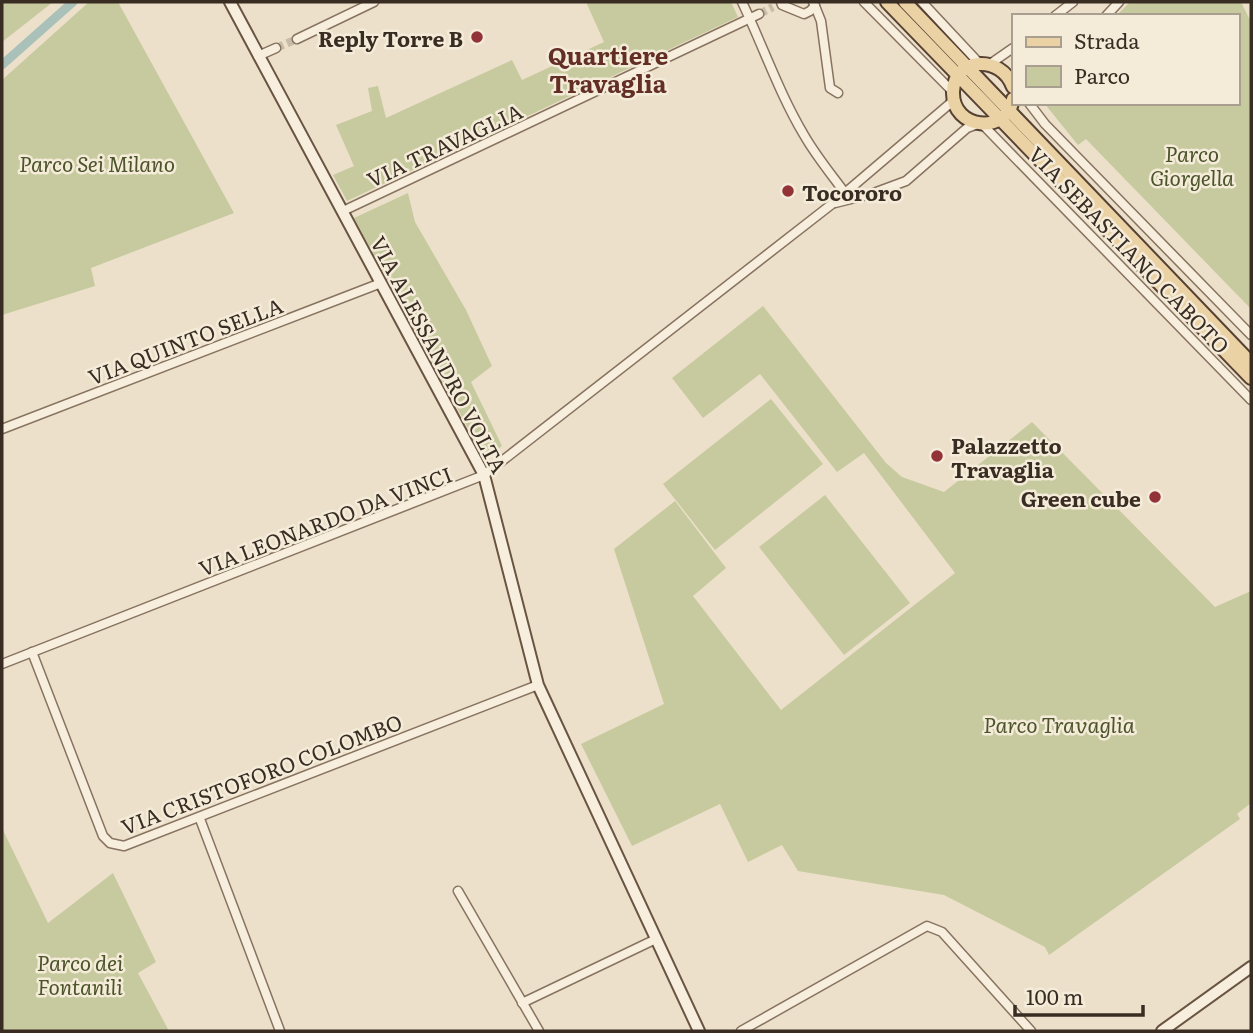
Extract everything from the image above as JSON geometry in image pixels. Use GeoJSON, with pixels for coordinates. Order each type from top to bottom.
{"type":"FeatureCollection","features":[{"type":"Feature","properties":{"kind":"main road"},"geometry":{"type":"LineString","coordinates":[[887,2],[974,68],[1006,73],[1012,85]]}},
{"type":"Feature","properties":{"kind":"main road"},"geometry":{"type":"LineString","coordinates":[[905,2],[974,68],[1008,110],[1251,378]]}},
{"type":"Feature","properties":{"kind":"main road"},"geometry":{"type":"LineString","coordinates":[[974,68],[953,97],[962,116],[980,124],[1008,110]]}},
{"type":"Feature","properties":{"kind":"main road"},"geometry":{"type":"LineString","coordinates":[[1008,110],[1251,363]]}},
{"type":"Feature","properties":{"kind":"street","name":"VIA ALESSANDRO VOLTA"},"geometry":{"type":"LineString","coordinates":[[230,2],[484,475],[538,685],[699,1031]]}},
{"type":"Feature","properties":{"kind":"street"},"geometry":{"type":"LineString","coordinates":[[297,38],[374,2]]}},
{"type":"Feature","properties":{"kind":"street"},"geometry":{"type":"LineString","coordinates":[[742,2],[803,134],[845,193]]}},
{"type":"Feature","properties":{"kind":"street"},"geometry":{"type":"LineString","coordinates":[[864,2],[953,97]]}},
{"type":"Feature","properties":{"kind":"street"},"geometry":{"type":"LineString","coordinates":[[922,2],[974,68],[1012,49]]}},
{"type":"Feature","properties":{"kind":"street"},"geometry":{"type":"LineString","coordinates":[[1058,14],[1073,2]]}},
{"type":"Feature","properties":{"kind":"street"},"geometry":{"type":"LineString","coordinates":[[773,7],[782,4],[804,14],[810,11],[814,4]]}},
{"type":"Feature","properties":{"kind":"street"},"geometry":{"type":"LineString","coordinates":[[814,4],[821,21],[830,88],[838,93]]}},
{"type":"Feature","properties":{"kind":"street","name":"VIA TRAVAGLIA"},"geometry":{"type":"LineString","coordinates":[[343,211],[759,14]]}},
{"type":"Feature","properties":{"kind":"street"},"geometry":{"type":"LineString","coordinates":[[258,56],[276,48]]}},
{"type":"Feature","properties":{"kind":"street","name":"VIA LEONARDO DA VINCI"},"geometry":{"type":"LineString","coordinates":[[2,664],[484,475],[832,204],[953,97]]}},
{"type":"Feature","properties":{"kind":"street"},"geometry":{"type":"LineString","coordinates":[[1031,105],[1045,124],[1251,335]]}},
{"type":"Feature","properties":{"kind":"street","name":"VIA LEONARDO DA VINCI"},"geometry":{"type":"LineString","coordinates":[[832,204],[906,181],[967,128],[980,124]]}},
{"type":"Feature","properties":{"kind":"street","name":"VIA SEBASTIANO CABOTO"},"geometry":{"type":"LineString","coordinates":[[980,124],[1251,400]]}},
{"type":"Feature","properties":{"kind":"street","name":"VIA QUINTO SELLA"},"geometry":{"type":"LineString","coordinates":[[2,429],[381,283]]}},
{"type":"Feature","properties":{"kind":"street","name":"VIA CRISTOFORO COLOMBO"},"geometry":{"type":"LineString","coordinates":[[32,652],[103,836],[110,842],[124,846],[538,685]]}},
{"type":"Feature","properties":{"kind":"street"},"geometry":{"type":"LineString","coordinates":[[200,818],[280,1031]]}},
{"type":"Feature","properties":{"kind":"street"},"geometry":{"type":"LineString","coordinates":[[458,891],[539,1031]]}},
{"type":"Feature","properties":{"kind":"street"},"geometry":{"type":"LineString","coordinates":[[741,1031],[927,926],[942,932],[1031,1031]]}},
{"type":"Feature","properties":{"kind":"street"},"geometry":{"type":"LineString","coordinates":[[523,1003],[656,939]]}},
{"type":"Feature","properties":{"kind":"street"},"geometry":{"type":"LineString","coordinates":[[1162,1031],[1251,967]]}},
{"type":"Feature","properties":{"kind":"street"},"geometry":{"type":"LineString","coordinates":[[274,1013],[288,1031]]}},
{"type":"Feature","properties":{"kind":"green space"},"geometry":{"type":"Polygon","coordinates":[[[2,2],[53,2],[2,42],[2,2]]]}},
{"type":"Feature","properties":{"kind":"green space","name":"Parco Sei Milano"},"geometry":{"type":"Polygon","coordinates":[[[89,2],[118,2],[234,213],[91,268],[95,286],[2,315],[2,80],[89,2]]]}},
{"type":"Feature","properties":{"kind":"green space"},"geometry":{"type":"Polygon","coordinates":[[[586,2],[731,2],[738,17],[347,201],[333,175],[354,166],[336,125],[372,111],[368,88],[378,86],[386,118],[512,60],[522,80],[604,42],[586,2]]]}},
{"type":"Feature","properties":{"kind":"green space","name":"Parco Giorgella"},"geometry":{"type":"Polygon","coordinates":[[[1130,2],[1241,2],[1251,22],[1251,309],[1086,139],[1078,145],[1046,105],[1239,105],[1239,14],[1118,14],[1130,2]]]}},
{"type":"Feature","properties":{"kind":"green space"},"geometry":{"type":"Polygon","coordinates":[[[408,193],[415,222],[466,310],[492,366],[471,382],[502,446],[491,455],[482,454],[354,218],[408,193]]]}},
{"type":"Feature","properties":{"kind":"green space","name":"Parco Travaglia"},"geometry":{"type":"Polygon","coordinates":[[[763,306],[886,463],[902,477],[944,492],[1032,422],[1215,607],[1251,591],[1251,803],[1237,814],[1240,819],[1049,955],[1045,947],[944,895],[798,871],[782,845],[748,862],[720,804],[632,846],[581,744],[664,704],[614,549],[675,501],[726,568],[693,596],[781,710],[955,573],[864,453],[837,472],[760,374],[703,418],[672,378],[763,306]]]}},
{"type":"Feature","properties":{"kind":"green space"},"geometry":{"type":"Polygon","coordinates":[[[771,399],[823,464],[715,550],[663,484],[771,399]]]}},
{"type":"Feature","properties":{"kind":"green space"},"geometry":{"type":"Polygon","coordinates":[[[825,495],[910,603],[844,655],[759,547],[825,495]]]}},
{"type":"Feature","properties":{"kind":"green space","name":"Parco dei Fontanili"},"geometry":{"type":"Polygon","coordinates":[[[2,828],[48,923],[113,873],[156,962],[138,973],[169,1031],[2,1031],[2,828]]]}},
{"type":"Feature","properties":{"kind":"waterway"},"geometry":{"type":"LineString","coordinates":[[2,65],[73,2]]}},
{"type":"Feature","properties":{"kind":"tunnel"},"geometry":{"type":"LineString","coordinates":[[759,14],[773,7]]}},
{"type":"Feature","properties":{"kind":"tunnel"},"geometry":{"type":"LineString","coordinates":[[276,48],[297,39]]}},
{"type":"Feature","properties":{"kind":"place","name":"Reply Torre B"},"geometry":{"type":"Point","coordinates":[477,37]}},
{"type":"Feature","properties":{"kind":"place","name":"Tocororo"},"geometry":{"type":"Point","coordinates":[788,191]}},
{"type":"Feature","properties":{"kind":"place","name":"Palazzetto Travaglia"},"geometry":{"type":"Point","coordinates":[937,456]}},
{"type":"Feature","properties":{"kind":"place","name":"Green cube"},"geometry":{"type":"Point","coordinates":[1155,497]}},
{"type":"Feature","properties":{"kind":"district","name":"Quartiere Travaglia"},"geometry":{"type":"Point","coordinates":[608,68]}}]}
